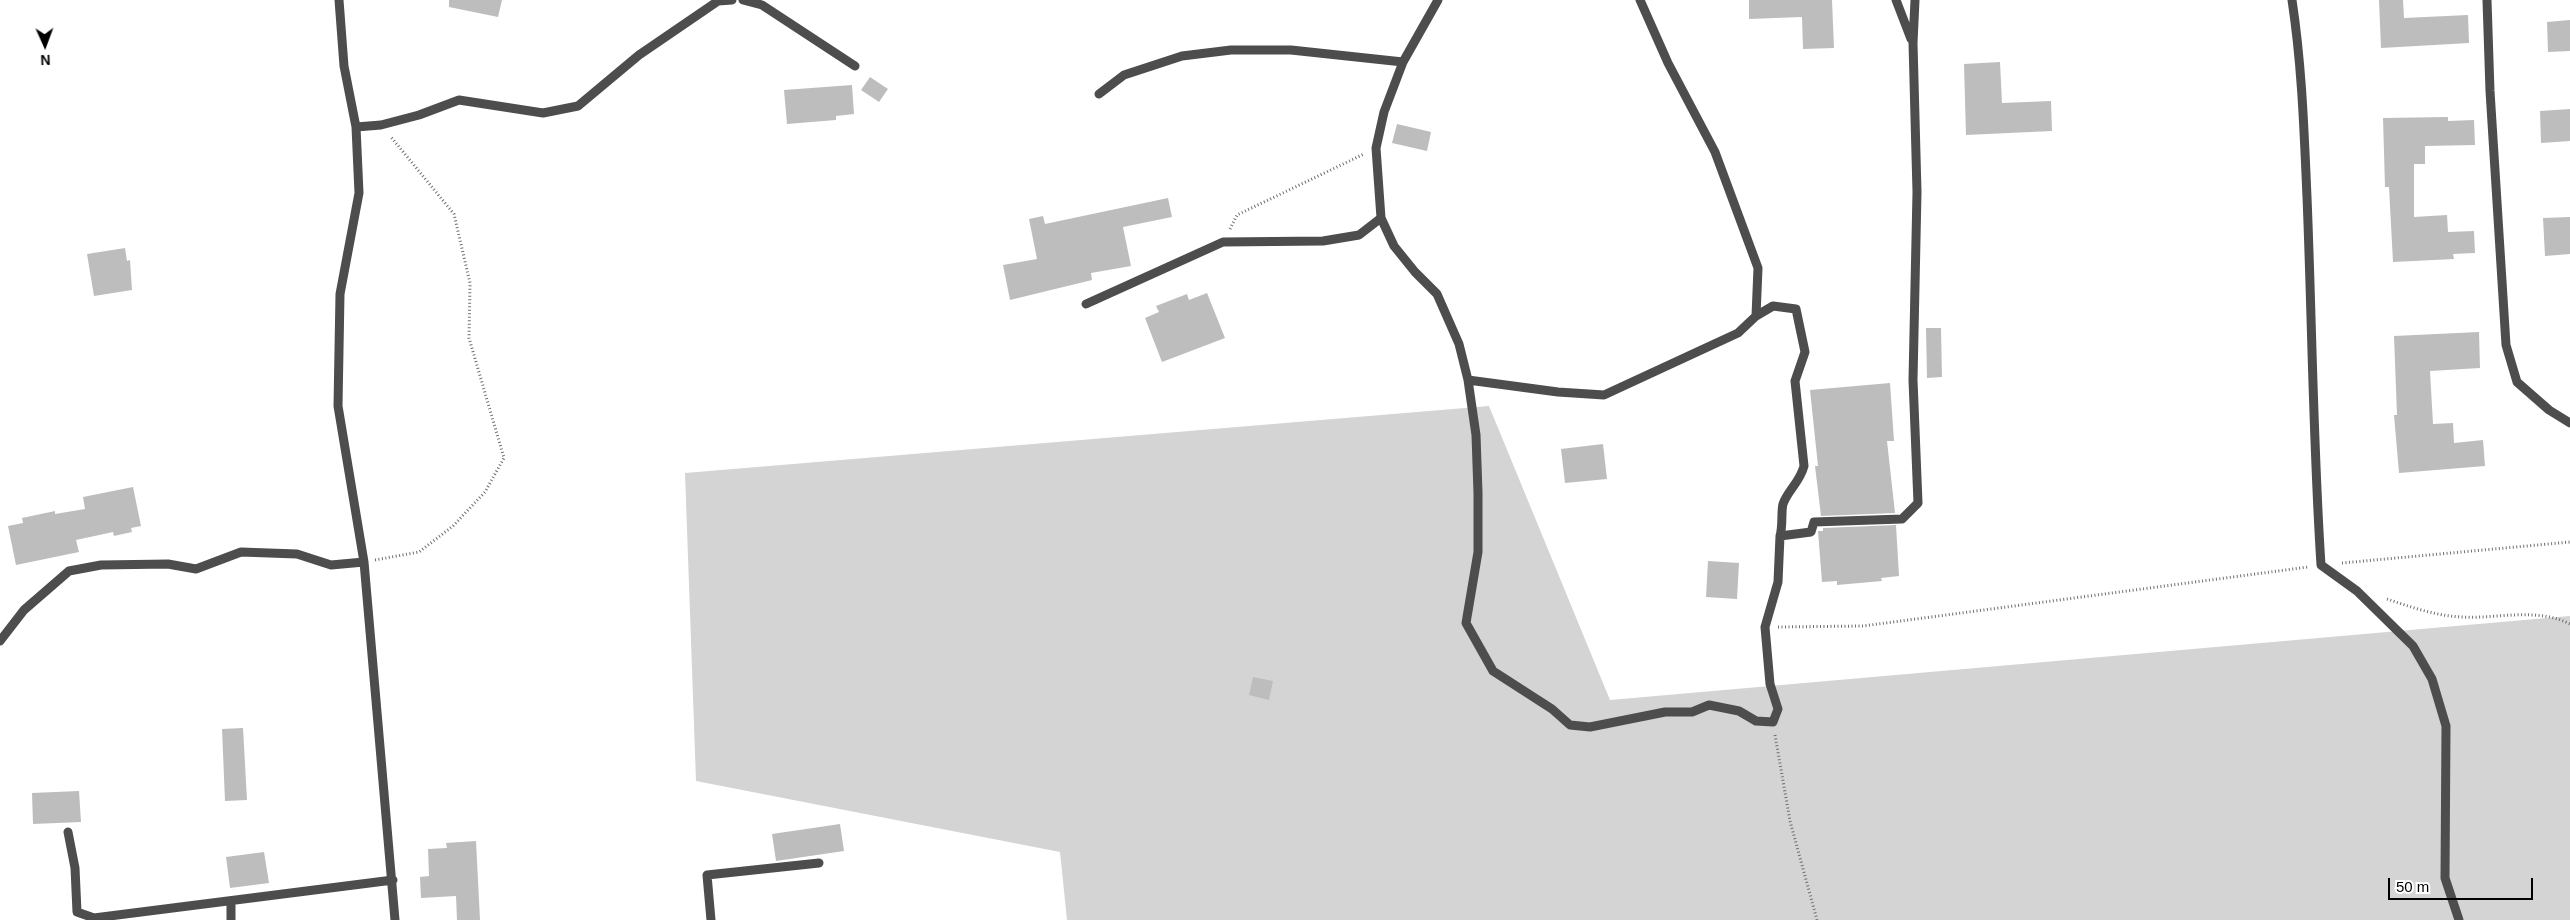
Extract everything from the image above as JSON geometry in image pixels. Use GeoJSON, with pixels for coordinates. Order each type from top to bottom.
{"type":"FeatureCollection","features":[{"type":"Feature","properties":{"kind":"street"},"geometry":{"type":"LineString","coordinates":[[338,0],[344,66],[356,127],[359,193],[340,294],[338,406],[364,562],[395,920]]}},
{"type":"Feature","properties":{"kind":"street"},"geometry":{"type":"LineString","coordinates":[[356,127],[381,125],[419,115],[459,100],[543,112],[578,106],[639,55],[718,1],[732,0]]}},
{"type":"Feature","properties":{"kind":"street"},"geometry":{"type":"LineString","coordinates":[[743,0],[762,5],[855,66]]}},
{"type":"Feature","properties":{"kind":"street"},"geometry":{"type":"LineString","coordinates":[[1438,0],[1403,62],[1384,112],[1376,148],[1381,218],[1400,252],[1415,272],[1437,294],[1460,344],[1468,380],[1476,435],[1478,552],[1466,623],[1493,671],[1552,709],[1570,725],[1590,727],[1665,712],[1692,712],[1709,705],[1739,711],[1756,721],[1772,722],[1778,710],[1770,684],[1765,627],[1778,582],[1783,505],[1801,479],[1804,466],[1795,381],[1805,352],[1796,309],[1773,306],[1756,316],[1738,333],[1604,395],[1468,380]]}},
{"type":"Feature","properties":{"kind":"street"},"geometry":{"type":"LineString","coordinates":[[1640,0],[1668,63],[1715,152],[1758,268],[1756,316]]}},
{"type":"Feature","properties":{"kind":"street"},"geometry":{"type":"LineString","coordinates":[[1896,0],[1913,43]]}},
{"type":"Feature","properties":{"kind":"street"},"geometry":{"type":"LineString","coordinates":[[1780,536],[1811,532],[1814,522],[1902,519],[1918,503],[1914,380],[1917,192],[1913,43],[1916,0]]}},
{"type":"Feature","properties":{"kind":"street"},"geometry":{"type":"LineString","coordinates":[[2292,0],[2301,61],[2309,239],[2314,455],[2321,565],[2357,591],[2413,646],[2432,679],[2446,726],[2446,878],[2459,920]]}},
{"type":"Feature","properties":{"kind":"street"},"geometry":{"type":"LineString","coordinates":[[2487,0],[2490,91],[2506,345],[2518,382],[2549,410],[2570,423]]}},
{"type":"Feature","properties":{"kind":"street"},"geometry":{"type":"LineString","coordinates":[[1099,94],[1124,74],[1182,56],[1231,50],[1291,50],[1403,62]]}},
{"type":"Feature","properties":{"kind":"street"},"geometry":{"type":"LineString","coordinates":[[1086,304],[1223,242],[1332,239],[1359,235],[1381,218]]}},
{"type":"Feature","properties":{"kind":"street"},"geometry":{"type":"LineString","coordinates":[[0,641],[24,610],[69,571],[101,565],[168,564],[196,568],[241,552],[297,554],[331,565],[364,562]]}},
{"type":"Feature","properties":{"kind":"street"},"geometry":{"type":"LineString","coordinates":[[68,832],[75,868],[77,912],[94,918],[392,880]]}},
{"type":"Feature","properties":{"kind":"street"},"geometry":{"type":"LineString","coordinates":[[711,920],[707,875],[819,863]]}},
{"type":"Feature","properties":{"kind":"street"},"geometry":{"type":"LineString","coordinates":[[231,901],[231,920]]}},
{"type":"Feature","properties":{"kind":"path"},"geometry":{"type":"LineString","coordinates":[[364,562],[419,552],[453,526],[485,492],[504,458],[469,338],[470,282],[454,214],[381,125]]}},
{"type":"Feature","properties":{"kind":"path"},"geometry":{"type":"LineString","coordinates":[[1223,242],[1237,215],[1376,148]]}},
{"type":"Feature","properties":{"kind":"path"},"geometry":{"type":"LineString","coordinates":[[1765,627],[1863,626],[2321,565],[2570,542]]}},
{"type":"Feature","properties":{"kind":"path"},"geometry":{"type":"LineString","coordinates":[[2384,599],[2438,615],[2463,618],[2531,614],[2570,624]]}},
{"type":"Feature","properties":{"kind":"path"},"geometry":{"type":"LineString","coordinates":[[1772,722],[1790,820],[1817,920]]}},
{"type":"Feature","properties":{"kind":"shaded area"},"geometry":{"type":"Polygon","coordinates":[[[1489,406],[1610,700],[2570,616],[2570,920],[1067,920],[1060,852],[696,781],[685,473],[1489,406]]]}},
{"type":"Feature","properties":{"kind":"building"},"geometry":{"type":"Polygon","coordinates":[[[449,0],[502,0],[498,17],[449,7],[449,0]]]}},
{"type":"Feature","properties":{"kind":"building"},"geometry":{"type":"Polygon","coordinates":[[[1749,0],[1832,0],[1834,48],[1803,49],[1802,17],[1749,19],[1749,0]]]}},
{"type":"Feature","properties":{"kind":"building"},"geometry":{"type":"Polygon","coordinates":[[[2379,0],[2403,0],[2404,18],[2468,15],[2469,43],[2381,48],[2379,0]]]}},
{"type":"Feature","properties":{"kind":"building"},"geometry":{"type":"Polygon","coordinates":[[[2570,20],[2570,51],[2548,52],[2547,22],[2570,20]]]}},
{"type":"Feature","properties":{"kind":"building"},"geometry":{"type":"Polygon","coordinates":[[[2000,62],[2002,103],[2051,101],[2052,131],[1966,135],[1964,64],[2000,62]]]}},
{"type":"Feature","properties":{"kind":"building"},"geometry":{"type":"Polygon","coordinates":[[[870,77],[888,89],[879,102],[861,90],[870,77]]]}},
{"type":"Feature","properties":{"kind":"building"},"geometry":{"type":"Polygon","coordinates":[[[852,85],[854,114],[836,116],[836,120],[787,124],[784,90],[852,85]]]}},
{"type":"Feature","properties":{"kind":"building"},"geometry":{"type":"Polygon","coordinates":[[[2570,109],[2570,141],[2541,143],[2540,111],[2570,109]]]}},
{"type":"Feature","properties":{"kind":"building"},"geometry":{"type":"Polygon","coordinates":[[[2448,117],[2448,121],[2474,120],[2475,145],[2425,146],[2425,164],[2414,164],[2414,217],[2447,215],[2448,232],[2474,231],[2475,253],[2453,254],[2454,259],[2393,262],[2389,187],[2385,187],[2383,118],[2448,117]]]}},
{"type":"Feature","properties":{"kind":"building"},"geometry":{"type":"Polygon","coordinates":[[[1397,124],[1431,132],[1427,151],[1392,143],[1397,124]]]}},
{"type":"Feature","properties":{"kind":"building"},"geometry":{"type":"Polygon","coordinates":[[[1168,198],[1172,217],[1123,227],[1131,266],[1091,273],[1092,280],[1010,300],[1003,265],[1037,259],[1029,219],[1043,216],[1045,224],[1168,198]]]}},
{"type":"Feature","properties":{"kind":"building"},"geometry":{"type":"Polygon","coordinates":[[[2570,217],[2570,254],[2545,256],[2543,218],[2570,217]]]}},
{"type":"Feature","properties":{"kind":"building"},"geometry":{"type":"Polygon","coordinates":[[[125,248],[127,261],[130,260],[132,290],[94,296],[87,254],[125,248]]]}},
{"type":"Feature","properties":{"kind":"building"},"geometry":{"type":"Polygon","coordinates":[[[1207,293],[1225,338],[1162,362],[1145,318],[1159,312],[1156,306],[1187,294],[1189,300],[1207,293]]]}},
{"type":"Feature","properties":{"kind":"building"},"geometry":{"type":"Polygon","coordinates":[[[1926,328],[1941,328],[1942,377],[1927,378],[1926,328]]]}},
{"type":"Feature","properties":{"kind":"building"},"geometry":{"type":"Polygon","coordinates":[[[2479,332],[2480,368],[2430,371],[2433,424],[2453,423],[2454,443],[2483,440],[2485,466],[2399,473],[2394,415],[2397,415],[2394,336],[2479,332]]]}},
{"type":"Feature","properties":{"kind":"building"},"geometry":{"type":"Polygon","coordinates":[[[1890,383],[1894,441],[1887,441],[1895,513],[1821,516],[1815,466],[1818,466],[1810,390],[1890,383]]]}},
{"type":"Feature","properties":{"kind":"building"},"geometry":{"type":"Polygon","coordinates":[[[1603,444],[1607,479],[1565,483],[1561,449],[1603,444]]]}},
{"type":"Feature","properties":{"kind":"building"},"geometry":{"type":"Polygon","coordinates":[[[133,487],[141,526],[131,528],[132,532],[114,536],[113,532],[76,540],[79,552],[16,565],[8,526],[23,523],[22,518],[55,511],[55,514],[85,509],[83,497],[133,487]]]}},
{"type":"Feature","properties":{"kind":"building"},"geometry":{"type":"Polygon","coordinates":[[[1896,525],[1899,576],[1881,578],[1882,581],[1837,585],[1837,581],[1822,582],[1818,531],[1823,531],[1823,528],[1896,525]]]}},
{"type":"Feature","properties":{"kind":"building"},"geometry":{"type":"Polygon","coordinates":[[[1708,561],[1739,563],[1737,599],[1706,597],[1708,561]]]}},
{"type":"Feature","properties":{"kind":"building"},"geometry":{"type":"Polygon","coordinates":[[[1253,677],[1273,681],[1269,700],[1249,695],[1253,677]]]}},
{"type":"Feature","properties":{"kind":"building"},"geometry":{"type":"Polygon","coordinates":[[[243,728],[247,800],[225,801],[222,729],[243,728]]]}},
{"type":"Feature","properties":{"kind":"building"},"geometry":{"type":"Polygon","coordinates":[[[79,791],[81,822],[33,824],[32,793],[79,791]]]}},
{"type":"Feature","properties":{"kind":"building"},"geometry":{"type":"Polygon","coordinates":[[[840,824],[844,851],[776,861],[772,834],[840,824]]]}},
{"type":"Feature","properties":{"kind":"building"},"geometry":{"type":"Polygon","coordinates":[[[476,841],[480,920],[457,920],[456,896],[421,898],[420,877],[429,876],[428,849],[447,848],[446,843],[476,841]]]}},
{"type":"Feature","properties":{"kind":"building"},"geometry":{"type":"Polygon","coordinates":[[[264,852],[269,883],[230,888],[226,857],[264,852]]]}}]}
